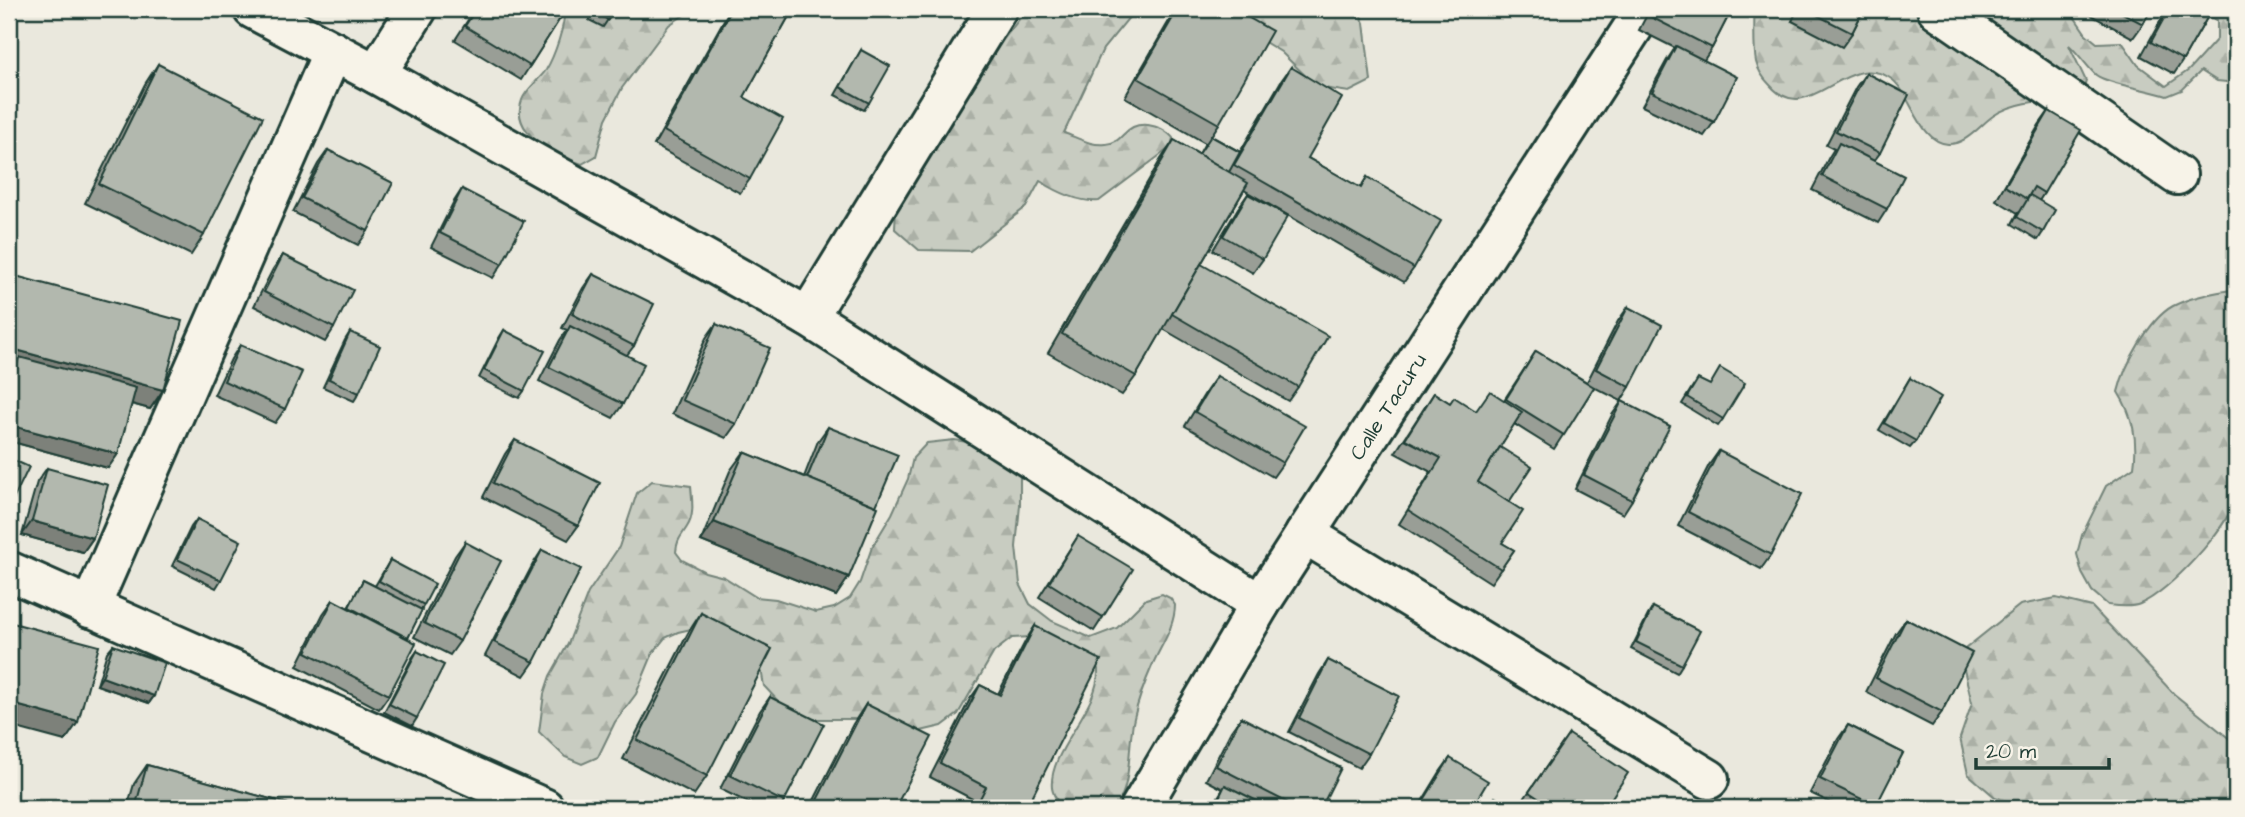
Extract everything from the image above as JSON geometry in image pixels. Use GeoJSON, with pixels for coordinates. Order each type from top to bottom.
{"type":"FeatureCollection","features":[{"type":"Feature","properties":{"kind":"street"},"geometry":{"type":"LineString","coordinates":[[253,9],[376,74],[808,317],[1260,604]]}},
{"type":"Feature","properties":{"kind":"street"},"geometry":{"type":"LineString","coordinates":[[376,74],[418,9]]}},
{"type":"Feature","properties":{"kind":"street"},"geometry":{"type":"LineString","coordinates":[[808,317],[997,9]]}},
{"type":"Feature","properties":{"kind":"street","name":"Calle Tacuru"},"geometry":{"type":"LineString","coordinates":[[1140,808],[1260,604],[1645,9]]}},
{"type":"Feature","properties":{"kind":"street"},"geometry":{"type":"LineString","coordinates":[[1937,9],[2177,175]]}},
{"type":"Feature","properties":{"kind":"street"},"geometry":{"type":"LineString","coordinates":[[90,608],[333,51]]}},
{"type":"Feature","properties":{"kind":"street"},"geometry":{"type":"LineString","coordinates":[[1305,534],[1709,779]]}},
{"type":"Feature","properties":{"kind":"street"},"geometry":{"type":"LineString","coordinates":[[9,571],[544,808]]}},
{"type":"Feature","properties":{"kind":"green space"},"geometry":{"type":"Polygon","coordinates":[[[564,9],[693,9],[669,25],[622,88],[606,119],[596,156],[582,164],[538,142],[522,123],[520,112],[524,96],[546,70],[552,57],[561,31],[564,9]]]}},
{"type":"Feature","properties":{"kind":"green space"},"geometry":{"type":"Polygon","coordinates":[[[1027,9],[1149,9],[1130,16],[1103,49],[1064,133],[1090,143],[1106,144],[1115,141],[1133,127],[1149,125],[1170,134],[1173,138],[1171,147],[1099,201],[1076,198],[1040,181],[1026,207],[970,251],[919,250],[895,229],[896,205],[1003,40],[1027,9]]]}},
{"type":"Feature","properties":{"kind":"green space"},"geometry":{"type":"Polygon","coordinates":[[[1202,9],[1358,9],[1364,23],[1371,81],[1349,92],[1317,87],[1281,52],[1229,20],[1202,9]]]}},
{"type":"Feature","properties":{"kind":"green space"},"geometry":{"type":"Polygon","coordinates":[[[1754,9],[1798,9],[1792,21],[1862,9],[2055,9],[2073,15],[2086,34],[2097,43],[2122,42],[2138,65],[2166,86],[2189,70],[2217,39],[2217,20],[2191,9],[2236,9],[2236,83],[2217,81],[2201,71],[2182,90],[2167,96],[2119,84],[2096,75],[2069,45],[2086,81],[2081,98],[2013,106],[1993,116],[1967,138],[1948,144],[1938,141],[1922,126],[1904,94],[1890,78],[1873,72],[1858,73],[1842,79],[1813,95],[1798,99],[1784,96],[1768,83],[1757,65],[1754,9]]]}},
{"type":"Feature","properties":{"kind":"green space"},"geometry":{"type":"Polygon","coordinates":[[[2236,289],[2236,399],[2229,416],[2237,456],[2236,498],[2209,542],[2166,587],[2140,604],[2108,605],[2092,591],[2082,573],[2077,554],[2082,535],[2106,486],[2134,467],[2133,428],[2118,392],[2126,369],[2147,332],[2164,312],[2188,300],[2236,289]]]}},
{"type":"Feature","properties":{"kind":"green space"},"geometry":{"type":"Polygon","coordinates":[[[954,440],[996,446],[1012,460],[1020,476],[1016,547],[1020,584],[1030,604],[1052,621],[1091,638],[1117,628],[1146,599],[1162,594],[1170,598],[1175,605],[1170,629],[1149,672],[1138,705],[1132,729],[1125,788],[1115,808],[1061,808],[1054,796],[1053,774],[1058,759],[1091,699],[1098,669],[1069,649],[1032,637],[1012,638],[994,652],[958,714],[942,726],[904,735],[854,719],[808,719],[790,714],[764,686],[757,662],[728,644],[691,629],[665,638],[653,653],[636,694],[615,722],[598,757],[582,764],[565,757],[539,732],[544,694],[550,676],[568,644],[588,593],[619,547],[637,493],[652,481],[691,486],[691,518],[678,541],[676,552],[682,560],[705,572],[724,577],[756,597],[776,599],[816,612],[834,608],[850,598],[860,582],[872,547],[892,514],[908,479],[913,458],[927,443],[954,440]]]}},
{"type":"Feature","properties":{"kind":"green space"},"geometry":{"type":"Polygon","coordinates":[[[2056,598],[2092,607],[2174,694],[2236,744],[2236,808],[2026,808],[1995,797],[1968,774],[1960,738],[1972,703],[1960,653],[2020,605],[2056,598]]]}},
{"type":"Feature","properties":{"kind":"building"},"geometry":{"type":"Polygon","coordinates":[[[476,9],[566,9],[530,66],[465,26],[476,9]]]}},
{"type":"Feature","properties":{"kind":"building"},"geometry":{"type":"Polygon","coordinates":[[[596,9],[615,9],[608,20],[594,12],[596,9]]]}},
{"type":"Feature","properties":{"kind":"building"},"geometry":{"type":"Polygon","coordinates":[[[732,9],[793,9],[744,97],[783,119],[750,179],[664,131],[732,9]]]}},
{"type":"Feature","properties":{"kind":"building"},"geometry":{"type":"Polygon","coordinates":[[[1178,9],[1233,9],[1272,31],[1219,124],[1138,78],[1178,9]]]}},
{"type":"Feature","properties":{"kind":"building"},"geometry":{"type":"Polygon","coordinates":[[[1653,9],[1732,9],[1712,48],[1649,16],[1653,9]]]}},
{"type":"Feature","properties":{"kind":"building"},"geometry":{"type":"Polygon","coordinates":[[[1805,9],[1864,9],[1852,33],[1805,9]]]}},
{"type":"Feature","properties":{"kind":"building"},"geometry":{"type":"Polygon","coordinates":[[[2115,9],[2151,9],[2143,24],[2115,9]]]}},
{"type":"Feature","properties":{"kind":"building"},"geometry":{"type":"Polygon","coordinates":[[[2169,9],[2212,9],[2183,60],[2151,42],[2169,9]]]}},
{"type":"Feature","properties":{"kind":"building"},"geometry":{"type":"Polygon","coordinates":[[[1676,46],[1737,77],[1714,122],[1652,92],[1676,46]]]}},
{"type":"Feature","properties":{"kind":"building"},"geometry":{"type":"Polygon","coordinates":[[[861,50],[890,66],[869,103],[840,87],[861,50]]]}},
{"type":"Feature","properties":{"kind":"building"},"geometry":{"type":"Polygon","coordinates":[[[158,64],[263,117],[204,235],[99,184],[158,64]]]}},
{"type":"Feature","properties":{"kind":"building"},"geometry":{"type":"Polygon","coordinates":[[[1291,67],[1342,98],[1308,158],[1361,188],[1367,177],[1441,221],[1414,268],[1234,165],[1291,67]]]}},
{"type":"Feature","properties":{"kind":"building"},"geometry":{"type":"Polygon","coordinates":[[[1866,73],[1909,95],[1880,153],[1836,131],[1866,73]]]}},
{"type":"Feature","properties":{"kind":"building"},"geometry":{"type":"Polygon","coordinates":[[[2049,111],[2081,130],[2044,193],[2034,187],[2027,199],[2005,186],[2049,111]]]}},
{"type":"Feature","properties":{"kind":"building"},"geometry":{"type":"Polygon","coordinates":[[[1211,136],[1240,152],[1229,172],[1199,154],[1211,136]]]}},
{"type":"Feature","properties":{"kind":"building"},"geometry":{"type":"Polygon","coordinates":[[[1174,140],[1248,183],[1136,376],[1062,334],[1174,140]]]}},
{"type":"Feature","properties":{"kind":"building"},"geometry":{"type":"Polygon","coordinates":[[[1839,143],[1904,176],[1887,209],[1822,176],[1839,143]]]}},
{"type":"Feature","properties":{"kind":"building"},"geometry":{"type":"Polygon","coordinates":[[[328,150],[393,183],[368,231],[302,198],[328,150]]]}},
{"type":"Feature","properties":{"kind":"building"},"geometry":{"type":"Polygon","coordinates":[[[462,189],[524,221],[502,264],[440,233],[462,189]]]}},
{"type":"Feature","properties":{"kind":"building"},"geometry":{"type":"Polygon","coordinates":[[[1248,194],[1288,216],[1263,259],[1223,236],[1248,194]]]}},
{"type":"Feature","properties":{"kind":"building"},"geometry":{"type":"Polygon","coordinates":[[[2030,195],[2055,210],[2043,232],[2017,217],[2030,195]]]}},
{"type":"Feature","properties":{"kind":"building"},"geometry":{"type":"Polygon","coordinates":[[[283,255],[353,290],[334,328],[264,292],[283,255]]]}},
{"type":"Feature","properties":{"kind":"building"},"geometry":{"type":"Polygon","coordinates":[[[1201,264],[1328,336],[1298,387],[1172,314],[1201,264]]]}},
{"type":"Feature","properties":{"kind":"building"},"geometry":{"type":"Polygon","coordinates":[[[593,274],[654,304],[634,346],[572,314],[593,274]]]}},
{"type":"Feature","properties":{"kind":"building"},"geometry":{"type":"Polygon","coordinates":[[[12,275],[182,321],[163,390],[9,348],[9,285],[12,275]]]}},
{"type":"Feature","properties":{"kind":"building"},"geometry":{"type":"Polygon","coordinates":[[[1628,307],[1662,325],[1630,387],[1596,369],[1628,307]]]}},
{"type":"Feature","properties":{"kind":"building"},"geometry":{"type":"Polygon","coordinates":[[[716,324],[770,348],[736,424],[682,400],[716,324]]]}},
{"type":"Feature","properties":{"kind":"building"},"geometry":{"type":"Polygon","coordinates":[[[570,326],[644,364],[623,404],[549,367],[570,326]]]}},
{"type":"Feature","properties":{"kind":"building"},"geometry":{"type":"Polygon","coordinates":[[[504,330],[545,351],[524,391],[484,370],[504,330]]]}},
{"type":"Feature","properties":{"kind":"building"},"geometry":{"type":"Polygon","coordinates":[[[350,332],[380,346],[359,393],[329,379],[350,332]]]}},
{"type":"Feature","properties":{"kind":"building"},"geometry":{"type":"Polygon","coordinates":[[[240,345],[302,372],[285,409],[224,381],[240,345]]]}},
{"type":"Feature","properties":{"kind":"building"},"geometry":{"type":"Polygon","coordinates":[[[1536,351],[1594,387],[1564,435],[1506,399],[1536,351]]]}},
{"type":"Feature","properties":{"kind":"building"},"geometry":{"type":"Polygon","coordinates":[[[19,357],[136,388],[118,454],[9,425],[9,395],[19,357]]]}},
{"type":"Feature","properties":{"kind":"building"},"geometry":{"type":"Polygon","coordinates":[[[1720,368],[1745,383],[1723,419],[1687,397],[1698,379],[1710,385],[1720,368]]]}},
{"type":"Feature","properties":{"kind":"building"},"geometry":{"type":"Polygon","coordinates":[[[1217,376],[1305,426],[1283,463],[1195,412],[1217,376]]]}},
{"type":"Feature","properties":{"kind":"building"},"geometry":{"type":"Polygon","coordinates":[[[1910,378],[1941,397],[1916,441],[1884,423],[1910,378]]]}},
{"type":"Feature","properties":{"kind":"building"},"geometry":{"type":"Polygon","coordinates":[[[1490,391],[1522,412],[1478,482],[1523,511],[1502,543],[1514,550],[1501,569],[1408,510],[1441,458],[1405,439],[1434,393],[1450,403],[1454,397],[1476,411],[1490,391]]]}},
{"type":"Feature","properties":{"kind":"building"},"geometry":{"type":"Polygon","coordinates":[[[1622,401],[1670,426],[1632,500],[1584,475],[1622,401]]]}},
{"type":"Feature","properties":{"kind":"building"},"geometry":{"type":"Polygon","coordinates":[[[828,427],[898,455],[876,506],[807,478],[828,427]]]}},
{"type":"Feature","properties":{"kind":"building"},"geometry":{"type":"Polygon","coordinates":[[[515,440],[600,483],[578,526],[493,483],[515,440]]]}},
{"type":"Feature","properties":{"kind":"building"},"geometry":{"type":"Polygon","coordinates":[[[1500,447],[1532,467],[1509,502],[1478,482],[1500,447]]]}},
{"type":"Feature","properties":{"kind":"building"},"geometry":{"type":"Polygon","coordinates":[[[1719,451],[1802,494],[1771,555],[1688,512],[1719,451]]]}},
{"type":"Feature","properties":{"kind":"building"},"geometry":{"type":"Polygon","coordinates":[[[744,452],[878,507],[849,577],[714,522],[744,452]]]}},
{"type":"Feature","properties":{"kind":"building"},"geometry":{"type":"Polygon","coordinates":[[[9,458],[29,467],[13,500],[9,498],[9,458]]]}},
{"type":"Feature","properties":{"kind":"building"},"geometry":{"type":"Polygon","coordinates":[[[47,468],[108,485],[93,538],[32,521],[47,468]]]}},
{"type":"Feature","properties":{"kind":"building"},"geometry":{"type":"Polygon","coordinates":[[[197,519],[241,541],[221,580],[177,559],[197,519]]]}},
{"type":"Feature","properties":{"kind":"building"},"geometry":{"type":"Polygon","coordinates":[[[1078,536],[1133,569],[1103,617],[1049,583],[1078,536]]]}},
{"type":"Feature","properties":{"kind":"building"},"geometry":{"type":"Polygon","coordinates":[[[465,542],[501,561],[460,641],[424,623],[465,542]]]}},
{"type":"Feature","properties":{"kind":"building"},"geometry":{"type":"Polygon","coordinates":[[[542,550],[581,569],[534,662],[494,642],[542,550]]]}},
{"type":"Feature","properties":{"kind":"building"},"geometry":{"type":"Polygon","coordinates":[[[390,560],[435,584],[424,605],[379,581],[390,560]]]}},
{"type":"Feature","properties":{"kind":"building"},"geometry":{"type":"Polygon","coordinates":[[[363,580],[422,610],[408,638],[349,607],[363,580]]]}},
{"type":"Feature","properties":{"kind":"building"},"geometry":{"type":"Polygon","coordinates":[[[333,600],[416,643],[389,695],[306,652],[333,600]]]}},
{"type":"Feature","properties":{"kind":"building"},"geometry":{"type":"Polygon","coordinates":[[[1653,607],[1700,631],[1682,665],[1636,642],[1653,607]]]}},
{"type":"Feature","properties":{"kind":"building"},"geometry":{"type":"Polygon","coordinates":[[[701,613],[772,649],[707,776],[637,740],[701,613]]]}},
{"type":"Feature","properties":{"kind":"building"},"geometry":{"type":"Polygon","coordinates":[[[1906,619],[1972,653],[1942,712],[1876,678],[1906,619]]]}},
{"type":"Feature","properties":{"kind":"building"},"geometry":{"type":"Polygon","coordinates":[[[9,622],[99,646],[78,722],[9,703],[9,622]]]}},
{"type":"Feature","properties":{"kind":"building"},"geometry":{"type":"Polygon","coordinates":[[[1035,626],[1101,660],[1027,807],[1029,808],[975,808],[986,787],[940,763],[980,685],[1000,695],[1035,626]]]}},
{"type":"Feature","properties":{"kind":"building"},"geometry":{"type":"Polygon","coordinates":[[[113,645],[165,663],[154,696],[102,677],[113,645]]]}},
{"type":"Feature","properties":{"kind":"building"},"geometry":{"type":"Polygon","coordinates":[[[417,651],[444,665],[417,718],[389,704],[417,651]]]}},
{"type":"Feature","properties":{"kind":"building"},"geometry":{"type":"Polygon","coordinates":[[[1328,660],[1399,696],[1369,754],[1299,718],[1328,660]]]}},
{"type":"Feature","properties":{"kind":"building"},"geometry":{"type":"Polygon","coordinates":[[[770,697],[824,724],[784,802],[730,775],[770,697]]]}},
{"type":"Feature","properties":{"kind":"building"},"geometry":{"type":"Polygon","coordinates":[[[866,704],[932,737],[895,808],[813,808],[866,704]]]}},
{"type":"Feature","properties":{"kind":"building"},"geometry":{"type":"Polygon","coordinates":[[[1241,717],[1341,768],[1321,808],[1298,808],[1216,766],[1241,717]]]}},
{"type":"Feature","properties":{"kind":"building"},"geometry":{"type":"Polygon","coordinates":[[[1848,725],[1903,753],[1876,806],[1820,779],[1848,725]]]}},
{"type":"Feature","properties":{"kind":"building"},"geometry":{"type":"Polygon","coordinates":[[[1569,734],[1628,773],[1605,808],[1553,808],[1529,792],[1569,734]]]}},
{"type":"Feature","properties":{"kind":"building"},"geometry":{"type":"Polygon","coordinates":[[[1450,758],[1488,781],[1472,808],[1419,808],[1450,758]]]}},
{"type":"Feature","properties":{"kind":"building"},"geometry":{"type":"Polygon","coordinates":[[[147,765],[303,808],[135,808],[147,765]]]}},
{"type":"Feature","properties":{"kind":"building"},"geometry":{"type":"Polygon","coordinates":[[[1225,785],[1271,808],[1214,808],[1225,785]]]}},
{"type":"Feature","properties":{"kind":"building"},"geometry":{"type":"Polygon","coordinates":[[[1495,797],[1512,808],[1486,808],[1495,797]]]}}]}
